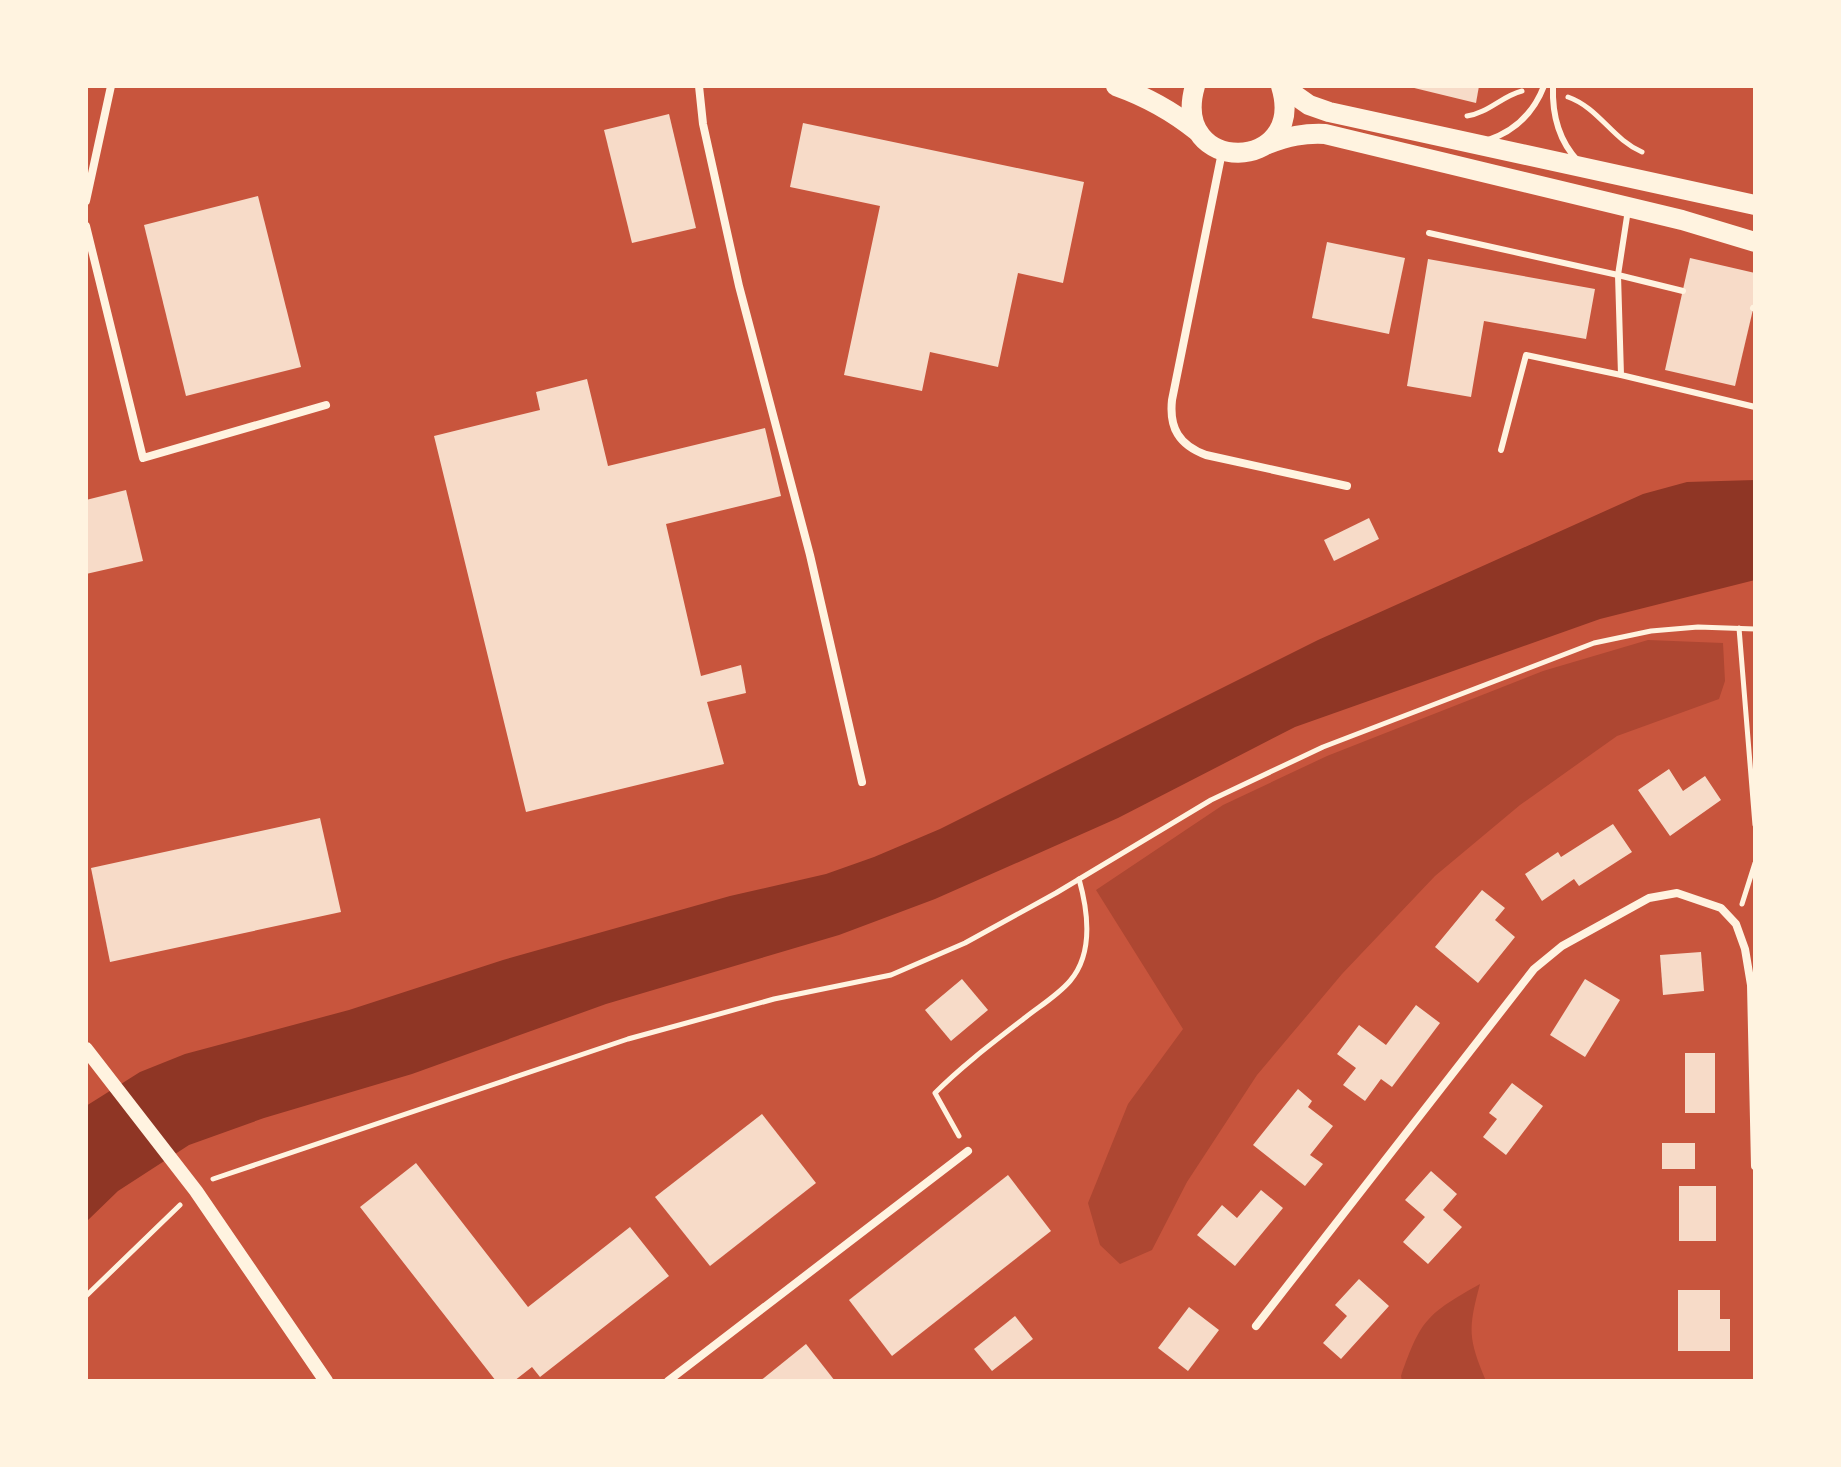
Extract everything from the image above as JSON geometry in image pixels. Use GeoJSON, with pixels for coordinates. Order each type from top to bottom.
{"type":"FeatureCollection","features":[{"type":"Feature","properties":{"kind":"main road"},"geometry":{"type":"LineString","coordinates":[[1116,86],[1153,99],[1222,151],[1246,153],[1288,136],[1325,134],[1629,207],[1755,242]]}},
{"type":"Feature","properties":{"kind":"main road"},"geometry":{"type":"LineString","coordinates":[[1195,86],[1191,115],[1197,131]]}},
{"type":"Feature","properties":{"kind":"main road"},"geometry":{"type":"LineString","coordinates":[[1268,144],[1279,132],[1285,116],[1286,100],[1282,86]]}},
{"type":"Feature","properties":{"kind":"main road"},"geometry":{"type":"LineString","coordinates":[[1282,86],[1309,105],[1329,112],[1755,205]]}},
{"type":"Feature","properties":{"kind":"street"},"geometry":{"type":"LineString","coordinates":[[86,201],[111,86]]}},
{"type":"Feature","properties":{"kind":"street"},"geometry":{"type":"LineString","coordinates":[[699,86],[703,124],[739,286],[810,555],[862,782]]}},
{"type":"Feature","properties":{"kind":"street"},"geometry":{"type":"LineString","coordinates":[[1222,151],[1172,400],[1170,417],[1177,436],[1190,449],[1206,455],[1347,486]]}},
{"type":"Feature","properties":{"kind":"street"},"geometry":{"type":"LineString","coordinates":[[86,226],[143,458],[326,405]]}},
{"type":"Feature","properties":{"kind":"street"},"geometry":{"type":"LineString","coordinates":[[1256,1326],[1534,969],[1562,946],[1649,898],[1677,893],[1701,899],[1721,908],[1736,924],[1745,949],[1751,985],[1755,1166]]}},
{"type":"Feature","properties":{"kind":"street"},"geometry":{"type":"LineString","coordinates":[[86,1049],[196,1191],[326,1381]]}},
{"type":"Feature","properties":{"kind":"street"},"geometry":{"type":"LineString","coordinates":[[668,1381],[968,1151]]}},
{"type":"Feature","properties":{"kind":"lane"},"geometry":{"type":"LineString","coordinates":[[1474,144],[1515,127],[1529,113],[1544,86]]}},
{"type":"Feature","properties":{"kind":"lane"},"geometry":{"type":"LineString","coordinates":[[1553,86],[1555,120],[1561,137],[1571,154],[1586,169]]}},
{"type":"Feature","properties":{"kind":"lane"},"geometry":{"type":"LineString","coordinates":[[1621,375],[1618,275],[1629,207]]}},
{"type":"Feature","properties":{"kind":"lane"},"geometry":{"type":"LineString","coordinates":[[1429,233],[1683,291]]}},
{"type":"Feature","properties":{"kind":"lane"},"geometry":{"type":"LineString","coordinates":[[1501,450],[1526,355],[1755,407]]}},
{"type":"Feature","properties":{"kind":"path"},"geometry":{"type":"LineString","coordinates":[[86,1296],[196,1191],[215,1177],[628,1039],[774,999],[891,975],[965,943],[1211,800],[1323,747],[1594,643],[1651,631],[1698,627],[1755,629]]}},
{"type":"Feature","properties":{"kind":"path"},"geometry":{"type":"LineString","coordinates":[[1739,628],[1755,825]]}},
{"type":"Feature","properties":{"kind":"path"},"geometry":{"type":"LineString","coordinates":[[1736,924],[1755,863]]}},
{"type":"Feature","properties":{"kind":"path"},"geometry":{"type":"LineString","coordinates":[[968,1151],[935,1093],[956,1072],[1071,981],[1082,958],[1087,933],[1086,905],[1079,879]]}},
{"type":"Feature","properties":{"kind":"shaded area"},"geometry":{"type":"Polygon","coordinates":[[[1755,480],[1755,580],[1600,619],[1295,727],[1118,818],[935,899],[839,935],[606,1004],[412,1074],[264,1118],[189,1145],[118,1191],[86,1222],[86,1106],[140,1072],[185,1054],[349,1010],[503,960],[730,896],[826,874],[874,857],[940,829],[1318,640],[1643,494],[1687,482],[1755,480]]]}},
{"type":"Feature","properties":{"kind":"shaded area"},"geometry":{"type":"Polygon","coordinates":[[[1648,640],[1723,643],[1725,681],[1719,699],[1617,736],[1520,805],[1435,876],[1342,974],[1257,1075],[1187,1182],[1152,1250],[1120,1264],[1100,1245],[1088,1203],[1128,1104],[1183,1029],[1096,890],[1223,805],[1327,756],[1543,671],[1648,640]]]}},
{"type":"Feature","properties":{"kind":"shaded area"},"geometry":{"type":"Polygon","coordinates":[[[1480,1284],[1472,1333],[1486,1381],[1402,1381],[1401,1376],[1414,1342],[1428,1320],[1448,1303],[1480,1284]]]}},
{"type":"Feature","properties":{"kind":"building"},"geometry":{"type":"Polygon","coordinates":[[[1406,86],[1479,86],[1476,103],[1406,86]]]}},
{"type":"Feature","properties":{"kind":"building"},"geometry":{"type":"Polygon","coordinates":[[[669,114],[696,228],[632,243],[604,130],[669,114]]]}},
{"type":"Feature","properties":{"kind":"building"},"geometry":{"type":"Polygon","coordinates":[[[803,123],[1084,182],[1063,283],[1018,273],[998,367],[930,352],[922,391],[844,375],[880,206],[790,187],[803,123]]]}},
{"type":"Feature","properties":{"kind":"building"},"geometry":{"type":"Polygon","coordinates":[[[258,196],[301,367],[186,396],[144,225],[258,196]]]}},
{"type":"Feature","properties":{"kind":"building"},"geometry":{"type":"Polygon","coordinates":[[[1327,242],[1405,258],[1389,334],[1312,318],[1327,242]]]}},
{"type":"Feature","properties":{"kind":"building"},"geometry":{"type":"Polygon","coordinates":[[[1690,258],[1755,273],[1755,301],[1735,386],[1665,370],[1690,258]]]}},
{"type":"Feature","properties":{"kind":"building"},"geometry":{"type":"Polygon","coordinates":[[[1428,259],[1595,289],[1586,339],[1484,321],[1471,397],[1407,386],[1428,259]]]}},
{"type":"Feature","properties":{"kind":"building"},"geometry":{"type":"Polygon","coordinates":[[[587,379],[608,466],[765,428],[781,496],[666,524],[701,676],[741,665],[746,693],[707,702],[724,764],[526,812],[434,436],[540,410],[536,392],[587,379]]]}},
{"type":"Feature","properties":{"kind":"building"},"geometry":{"type":"Polygon","coordinates":[[[126,490],[143,561],[86,574],[86,500],[126,490]]]}},
{"type":"Feature","properties":{"kind":"building"},"geometry":{"type":"Polygon","coordinates":[[[1369,518],[1379,539],[1334,561],[1324,540],[1369,518]]]}},
{"type":"Feature","properties":{"kind":"building"},"geometry":{"type":"Polygon","coordinates":[[[1669,769],[1683,791],[1705,776],[1721,800],[1670,836],[1638,790],[1669,769]]]}},
{"type":"Feature","properties":{"kind":"building"},"geometry":{"type":"Polygon","coordinates":[[[320,818],[341,912],[110,962],[91,868],[320,818]]]}},
{"type":"Feature","properties":{"kind":"building"},"geometry":{"type":"Polygon","coordinates":[[[1613,824],[1632,852],[1579,886],[1574,879],[1542,901],[1525,874],[1558,852],[1561,857],[1613,824]]]}},
{"type":"Feature","properties":{"kind":"building"},"geometry":{"type":"Polygon","coordinates":[[[1482,890],[1505,908],[1495,920],[1515,937],[1478,983],[1435,947],[1482,890]]]}},
{"type":"Feature","properties":{"kind":"building"},"geometry":{"type":"Polygon","coordinates":[[[1701,952],[1704,991],[1663,995],[1660,955],[1701,952]]]}},
{"type":"Feature","properties":{"kind":"building"},"geometry":{"type":"Polygon","coordinates":[[[962,979],[988,1010],[951,1041],[925,1010],[962,979]]]}},
{"type":"Feature","properties":{"kind":"building"},"geometry":{"type":"Polygon","coordinates":[[[1585,979],[1620,1000],[1585,1057],[1550,1035],[1585,979]]]}},
{"type":"Feature","properties":{"kind":"building"},"geometry":{"type":"Polygon","coordinates":[[[1416,1005],[1440,1023],[1392,1087],[1381,1079],[1365,1101],[1343,1085],[1356,1068],[1337,1054],[1359,1025],[1386,1045],[1416,1005]]]}},
{"type":"Feature","properties":{"kind":"building"},"geometry":{"type":"Polygon","coordinates":[[[1685,1053],[1715,1053],[1715,1113],[1685,1113],[1685,1053]]]}},
{"type":"Feature","properties":{"kind":"building"},"geometry":{"type":"Polygon","coordinates":[[[1512,1083],[1543,1106],[1506,1155],[1483,1137],[1497,1119],[1489,1113],[1512,1083]]]}},
{"type":"Feature","properties":{"kind":"building"},"geometry":{"type":"Polygon","coordinates":[[[1298,1089],[1312,1101],[1308,1107],[1333,1126],[1310,1155],[1323,1164],[1305,1186],[1253,1145],[1298,1089]]]}},
{"type":"Feature","properties":{"kind":"building"},"geometry":{"type":"Polygon","coordinates":[[[762,1114],[816,1183],[710,1266],[655,1197],[762,1114]]]}},
{"type":"Feature","properties":{"kind":"building"},"geometry":{"type":"Polygon","coordinates":[[[1662,1143],[1695,1143],[1695,1169],[1662,1169],[1662,1143]]]}},
{"type":"Feature","properties":{"kind":"building"},"geometry":{"type":"Polygon","coordinates":[[[416,1163],[528,1307],[630,1227],[669,1276],[540,1377],[532,1367],[514,1381],[496,1381],[360,1207],[416,1163]]]}},
{"type":"Feature","properties":{"kind":"building"},"geometry":{"type":"Polygon","coordinates":[[[1431,1171],[1457,1194],[1443,1210],[1462,1227],[1428,1264],[1403,1242],[1425,1217],[1405,1200],[1431,1171]]]}},
{"type":"Feature","properties":{"kind":"building"},"geometry":{"type":"Polygon","coordinates":[[[1008,1175],[1051,1231],[892,1356],[849,1300],[1008,1175]]]}},
{"type":"Feature","properties":{"kind":"building"},"geometry":{"type":"Polygon","coordinates":[[[1679,1186],[1716,1186],[1716,1241],[1679,1241],[1679,1186]]]}},
{"type":"Feature","properties":{"kind":"building"},"geometry":{"type":"Polygon","coordinates":[[[1261,1190],[1283,1208],[1235,1266],[1197,1235],[1222,1205],[1237,1218],[1261,1190]]]}},
{"type":"Feature","properties":{"kind":"building"},"geometry":{"type":"Polygon","coordinates":[[[1359,1279],[1389,1306],[1341,1359],[1323,1343],[1347,1316],[1335,1305],[1359,1279]]]}},
{"type":"Feature","properties":{"kind":"building"},"geometry":{"type":"Polygon","coordinates":[[[1678,1290],[1720,1290],[1720,1319],[1730,1319],[1730,1351],[1678,1351],[1678,1290]]]}},
{"type":"Feature","properties":{"kind":"building"},"geometry":{"type":"Polygon","coordinates":[[[1189,1307],[1219,1330],[1188,1371],[1158,1348],[1189,1307]]]}},
{"type":"Feature","properties":{"kind":"building"},"geometry":{"type":"Polygon","coordinates":[[[1015,1316],[1033,1339],[992,1371],[974,1349],[1015,1316]]]}},
{"type":"Feature","properties":{"kind":"building"},"geometry":{"type":"Polygon","coordinates":[[[806,1344],[835,1381],[760,1381],[806,1344]]]}}]}
